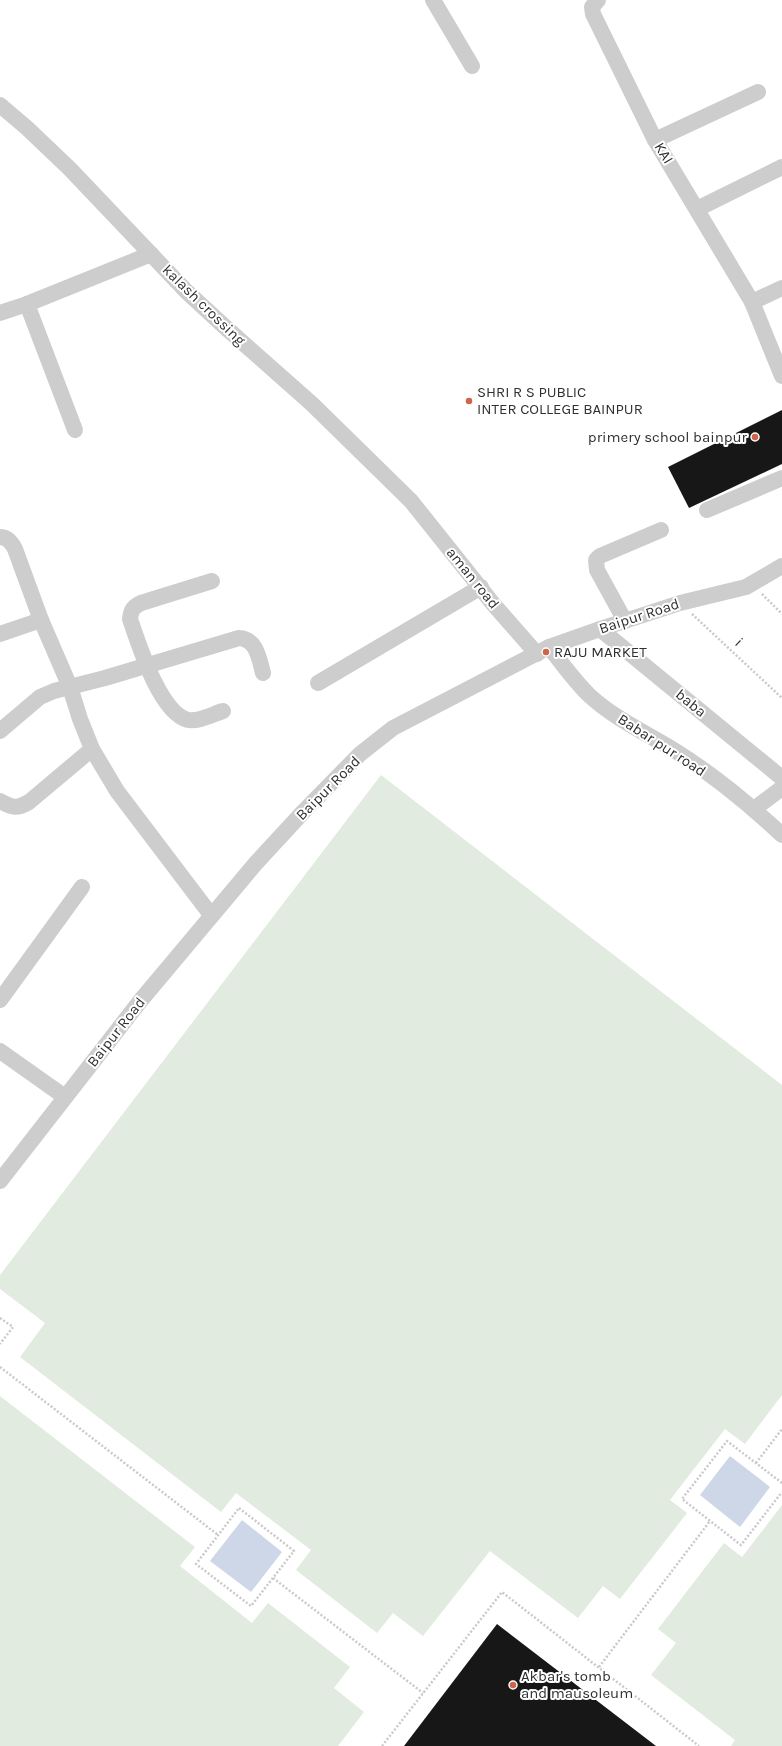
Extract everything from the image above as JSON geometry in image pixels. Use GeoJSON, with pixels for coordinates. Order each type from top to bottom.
{"type":"FeatureCollection","features":[{"type":"Feature","properties":{"kind":"street"},"geometry":{"type":"LineString","coordinates":[[434,0],[472,66]]}},
{"type":"Feature","properties":{"kind":"street","name":"KAI"},"geometry":{"type":"LineString","coordinates":[[598,0],[592,7],[593,14],[655,140],[752,302],[782,376]]}},
{"type":"Feature","properties":{"kind":"street"},"geometry":{"type":"LineString","coordinates":[[655,140],[758,92]]}},
{"type":"Feature","properties":{"kind":"street","name":"kalash crossing"},"geometry":{"type":"LineString","coordinates":[[0,105],[27,128],[70,169],[186,291],[312,404],[411,501]]}},
{"type":"Feature","properties":{"kind":"street"},"geometry":{"type":"LineString","coordinates":[[697,209],[782,167]]}},
{"type":"Feature","properties":{"kind":"street"},"geometry":{"type":"LineString","coordinates":[[0,313],[27,304],[151,254]]}},
{"type":"Feature","properties":{"kind":"street"},"geometry":{"type":"LineString","coordinates":[[752,302],[782,288]]}},
{"type":"Feature","properties":{"kind":"street"},"geometry":{"type":"LineString","coordinates":[[27,304],[75,430]]}},
{"type":"Feature","properties":{"kind":"street"},"geometry":{"type":"LineString","coordinates":[[707,510],[782,478]]}},
{"type":"Feature","properties":{"kind":"street","name":"aman road"},"geometry":{"type":"LineString","coordinates":[[411,501],[494,605],[543,650]]}},
{"type":"Feature","properties":{"kind":"street"},"geometry":{"type":"LineString","coordinates":[[625,621],[597,570],[596,560],[600,556],[661,530]]}},
{"type":"Feature","properties":{"kind":"street"},"geometry":{"type":"LineString","coordinates":[[0,537],[3,537],[11,542],[15,549],[42,620],[70,687],[80,719],[92,749],[117,791],[211,915]]}},
{"type":"Feature","properties":{"kind":"street","name":"Baipur Road"},"geometry":{"type":"LineString","coordinates":[[0,1181],[65,1097],[211,915],[304,810],[360,754],[393,728],[543,650],[600,628],[680,603],[746,587],[782,566]]}},
{"type":"Feature","properties":{"kind":"street"},"geometry":{"type":"LineString","coordinates":[[212,581],[141,603],[134,607],[131,612],[130,619],[147,666],[169,706],[180,717],[190,720],[201,719],[224,711]]}},
{"type":"Feature","properties":{"kind":"street"},"geometry":{"type":"LineString","coordinates":[[318,683],[481,587]]}},
{"type":"Feature","properties":{"kind":"street"},"geometry":{"type":"LineString","coordinates":[[0,634],[42,620]]}},
{"type":"Feature","properties":{"kind":"street","name":"baba"},"geometry":{"type":"LineString","coordinates":[[600,628],[782,778]]}},
{"type":"Feature","properties":{"kind":"street"},"geometry":{"type":"LineString","coordinates":[[0,732],[40,697],[239,638],[246,638],[251,641],[255,648],[263,673]]}},
{"type":"Feature","properties":{"kind":"street","name":"Babar pur road"},"geometry":{"type":"LineString","coordinates":[[543,650],[602,706],[679,753],[754,809],[782,835]]}},
{"type":"Feature","properties":{"kind":"street"},"geometry":{"type":"LineString","coordinates":[[0,801],[10,806],[20,807],[29,802],[92,749]]}},
{"type":"Feature","properties":{"kind":"street"},"geometry":{"type":"LineString","coordinates":[[754,809],[782,788]]}},
{"type":"Feature","properties":{"kind":"street"},"geometry":{"type":"LineString","coordinates":[[0,1000],[82,887]]}},
{"type":"Feature","properties":{"kind":"street"},"geometry":{"type":"LineString","coordinates":[[0,1051],[65,1097]]}},
{"type":"Feature","properties":{"kind":"path"},"geometry":{"type":"LineString","coordinates":[[752,584],[782,614]]}},
{"type":"Feature","properties":{"kind":"path","name":"i"},"geometry":{"type":"LineString","coordinates":[[680,603],[782,698]]}},
{"type":"Feature","properties":{"kind":"path"},"geometry":{"type":"LineString","coordinates":[[0,1318],[13,1327],[0,1344]]}},
{"type":"Feature","properties":{"kind":"path"},"geometry":{"type":"LineString","coordinates":[[0,1367],[218,1535]]}},
{"type":"Feature","properties":{"kind":"path"},"geometry":{"type":"LineString","coordinates":[[756,1463],[782,1429]]}},
{"type":"Feature","properties":{"kind":"path"},"geometry":{"type":"LineString","coordinates":[[782,1483],[727,1441],[682,1499],[741,1545],[782,1492]]}},
{"type":"Feature","properties":{"kind":"path"},"geometry":{"type":"LineString","coordinates":[[239,1508],[294,1550],[251,1606],[196,1564],[218,1535],[239,1508]]}},
{"type":"Feature","properties":{"kind":"path"},"geometry":{"type":"LineString","coordinates":[[599,1667],[710,1521]]}},
{"type":"Feature","properties":{"kind":"path"},"geometry":{"type":"LineString","coordinates":[[273,1578],[423,1693]]}},
{"type":"Feature","properties":{"kind":"path"},"geometry":{"type":"LineString","coordinates":[[382,1746],[502,1592],[699,1746]]}},
{"type":"Feature","properties":{"kind":"shaded area"},"geometry":{"type":"Polygon","coordinates":[[[381,775],[782,1085],[782,1395],[745,1444],[725,1429],[670,1500],[687,1513],[620,1599],[603,1586],[578,1618],[490,1551],[423,1636],[393,1613],[377,1633],[296,1570],[311,1550],[236,1493],[221,1512],[20,1357],[45,1323],[0,1289],[0,1275],[381,775]]]}},
{"type":"Feature","properties":{"kind":"shaded area"},"geometry":{"type":"Polygon","coordinates":[[[0,1396],[195,1547],[180,1566],[252,1623],[268,1603],[350,1667],[334,1688],[364,1712],[338,1746],[0,1746],[0,1396]]]}},
{"type":"Feature","properties":{"kind":"shaded area"},"geometry":{"type":"Polygon","coordinates":[[[782,1505],[782,1746],[731,1746],[735,1740],[651,1675],[676,1643],[658,1629],[724,1543],[742,1557],[782,1505]]]}},
{"type":"Feature","properties":{"kind":"water"},"geometry":{"type":"Polygon","coordinates":[[[730,1456],[770,1487],[740,1527],[700,1495],[730,1456]]]}},
{"type":"Feature","properties":{"kind":"water"},"geometry":{"type":"Polygon","coordinates":[[[242,1520],[282,1552],[251,1592],[210,1561],[242,1520]]]}},
{"type":"Feature","properties":{"kind":"building","name":"primery school bainpur"},"geometry":{"type":"Polygon","coordinates":[[[782,410],[782,464],[689,508],[668,467],[782,410]]]}},
{"type":"Feature","properties":{"kind":"building","name":"Akbar's tomb and mausoleum"},"geometry":{"type":"Polygon","coordinates":[[[497,1624],[656,1746],[404,1746],[497,1624]]]}},
{"type":"Feature","properties":{"kind":"place","name":"SHRI R S PUBLIC INTER COLLEGE BAINPUR"},"geometry":{"type":"Point","coordinates":[469,401]}},
{"type":"Feature","properties":{"kind":"place","name":"primery school bainpur"},"geometry":{"type":"Point","coordinates":[755,437]}},
{"type":"Feature","properties":{"kind":"place","name":"RAJU MARKET"},"geometry":{"type":"Point","coordinates":[546,652]}},
{"type":"Feature","properties":{"kind":"place","name":"Akbar's tomb and mausoleum"},"geometry":{"type":"Point","coordinates":[513,1685]}}]}
